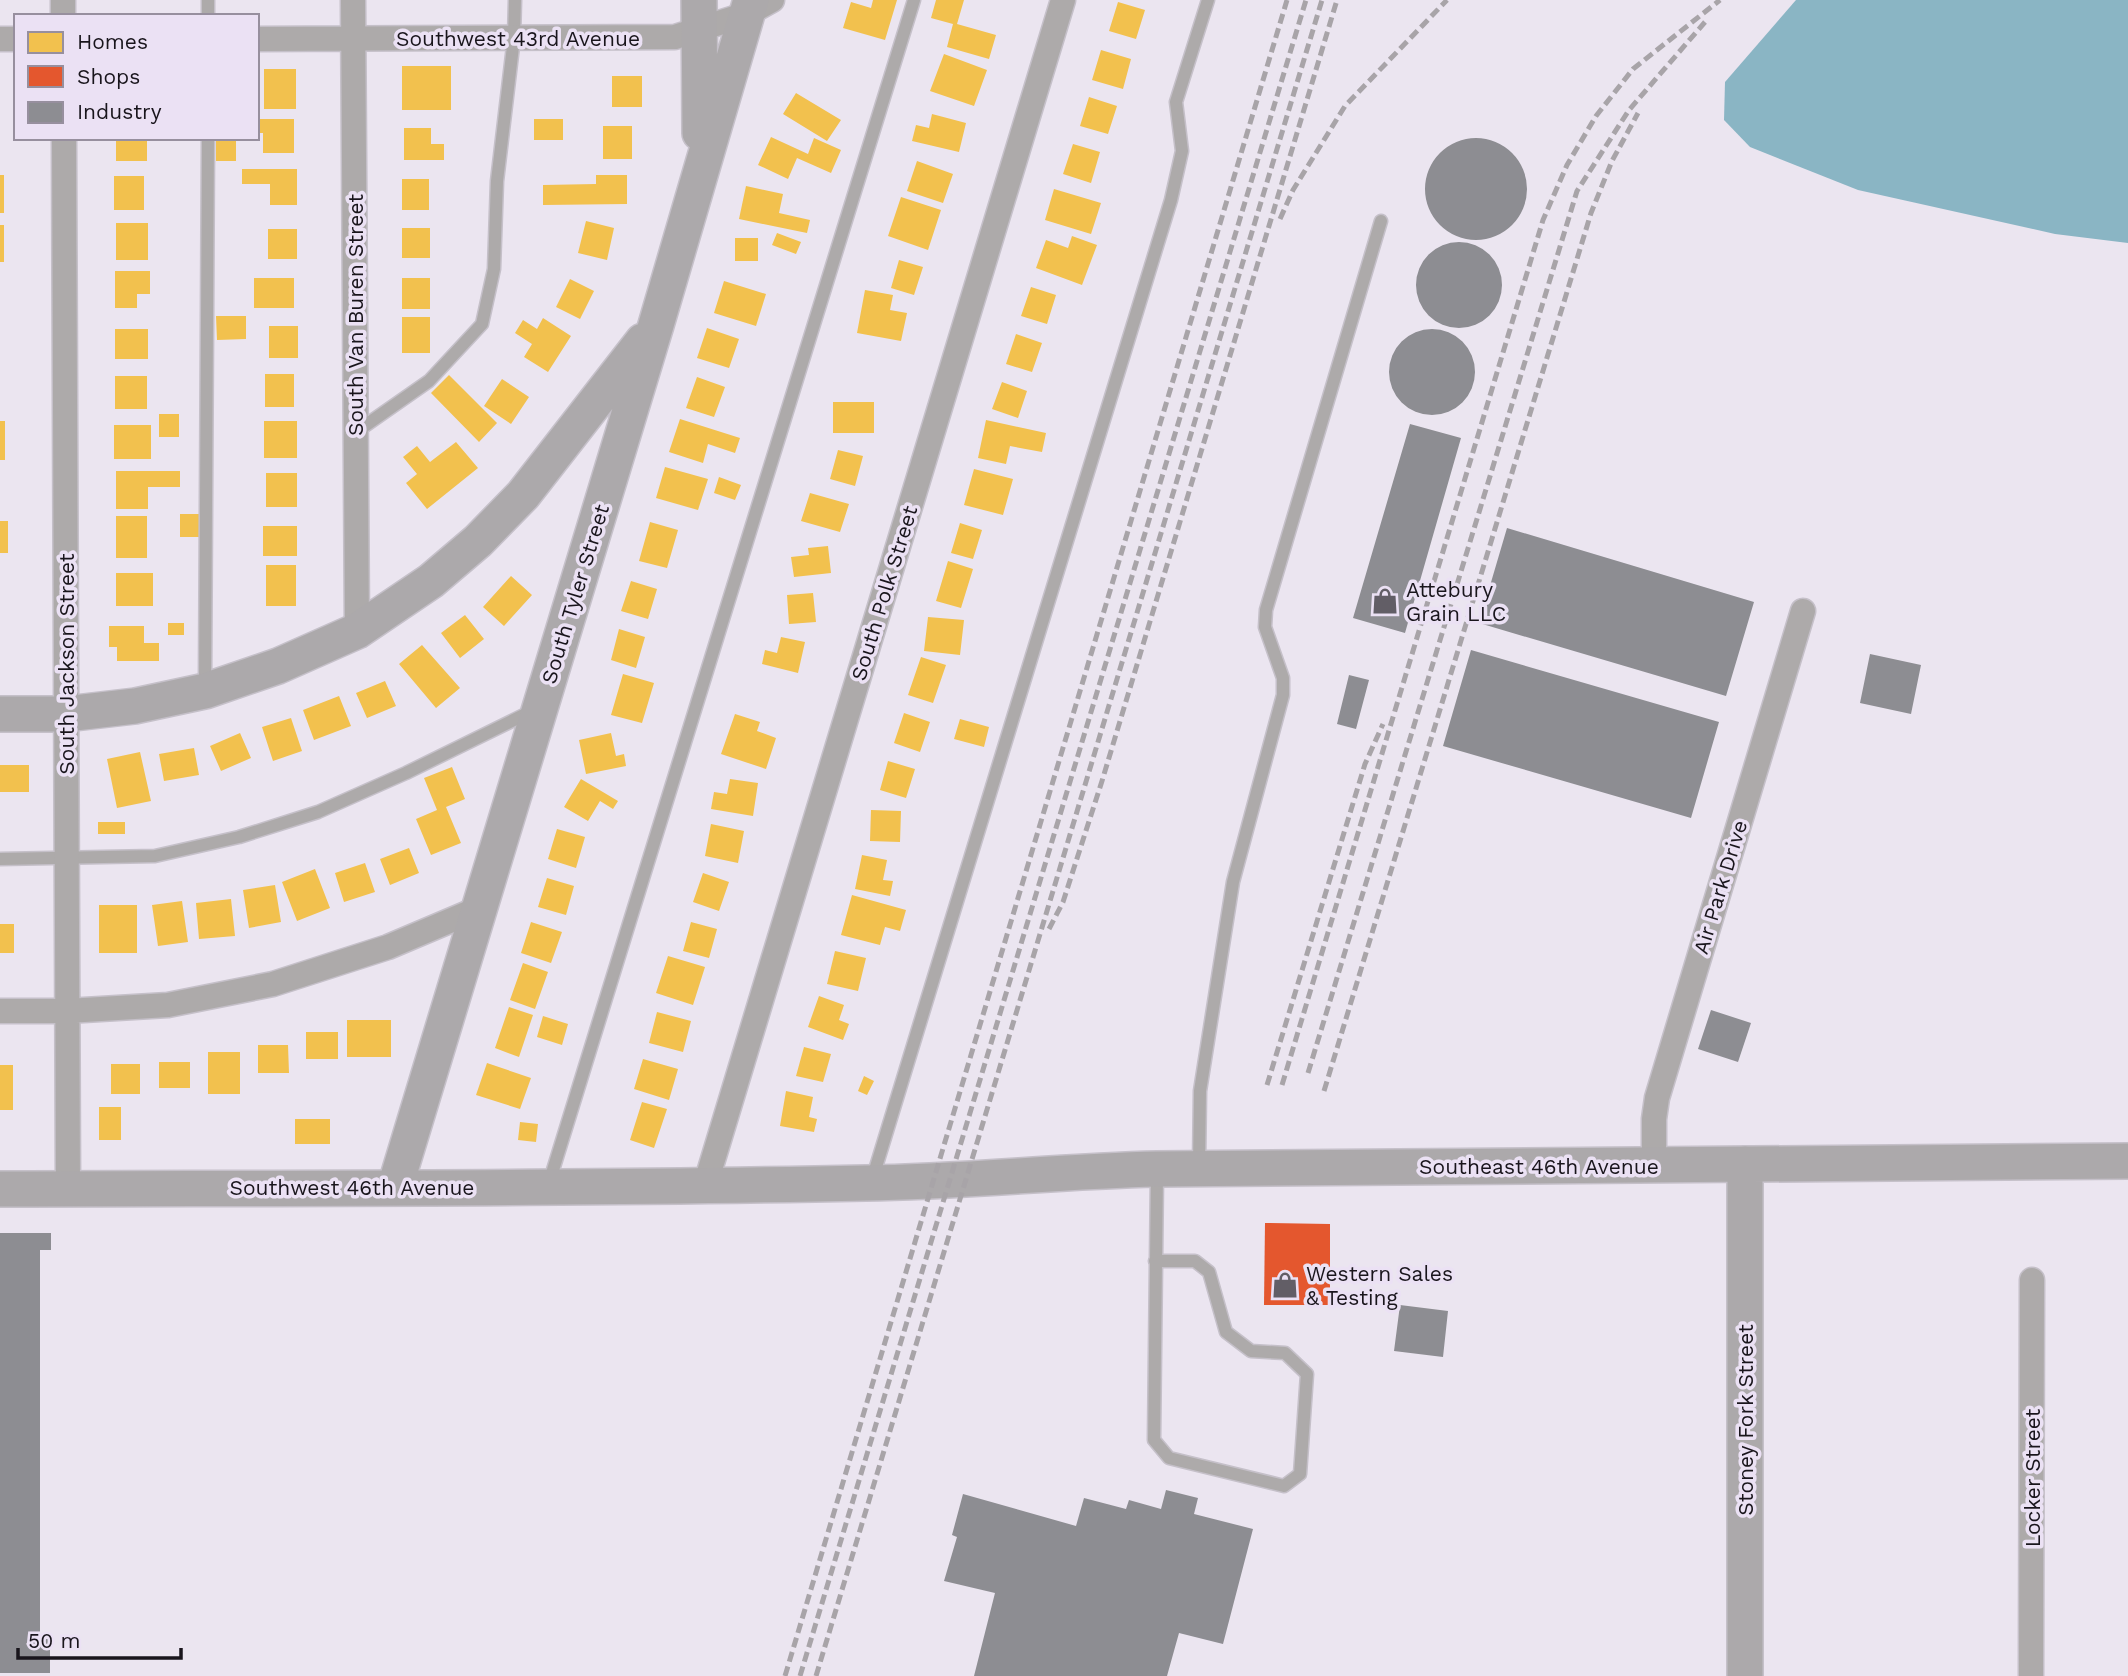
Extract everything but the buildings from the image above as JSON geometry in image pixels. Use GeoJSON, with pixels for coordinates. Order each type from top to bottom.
{"type":"FeatureCollection","features":[{"type":"Feature","properties":{"kind":"main road","name":"South Tyler Street"},"geometry":{"type":"LineString","coordinates":[[395,1187],[701,170],[756,5]]}},
{"type":"Feature","properties":{"kind":"main road"},"geometry":{"type":"LineString","coordinates":[[699,15],[701,170]]}},
{"type":"Feature","properties":{"kind":"main road"},"geometry":{"type":"LineString","coordinates":[[0,714],[66,714],[135,706],[205,691],[278,667],[357,631],[431,581],[478,541],[523,495],[656,325]]}},
{"type":"Feature","properties":{"kind":"main road","name":"Southeast 46th Avenue"},"geometry":{"type":"LineString","coordinates":[[871,1183],[1095,1170],[1199,1168],[2128,1161]]}},
{"type":"Feature","properties":{"kind":"main road","name":"Stoney Fork Street"},"geometry":{"type":"LineString","coordinates":[[1745,1164],[1745,1676]]}},
{"type":"Feature","properties":{"kind":"main road","name":"Southwest 46th Avenue"},"geometry":{"type":"LineString","coordinates":[[0,1189],[871,1183]]}},
{"type":"Feature","properties":{"kind":"street","name":"South Van Buren Street"},"geometry":{"type":"LineString","coordinates":[[353,0],[357,631]]}},
{"type":"Feature","properties":{"kind":"street","name":"South Polk Street"},"geometry":{"type":"LineString","coordinates":[[705,1186],[1063,0]]}},
{"type":"Feature","properties":{"kind":"street","name":"Southwest 43rd Avenue"},"geometry":{"type":"LineString","coordinates":[[259,39],[675,37],[699,15],[756,5]]}},
{"type":"Feature","properties":{"kind":"street","name":"South Jackson Street"},"geometry":{"type":"LineString","coordinates":[[64,140],[68,1189]]}},
{"type":"Feature","properties":{"kind":"street","name":"Air Park Drive"},"geometry":{"type":"LineString","coordinates":[[1654,1165],[1657,1098],[1802,611]]}},
{"type":"Feature","properties":{"kind":"street"},"geometry":{"type":"LineString","coordinates":[[0,1011],[67,1011],[168,1005],[273,984],[388,947],[480,908]]}},
{"type":"Feature","properties":{"kind":"street","name":"Locker Street"},"geometry":{"type":"LineString","coordinates":[[2031,1676],[2032,1280]]}},
{"type":"Feature","properties":{"kind":"lane"},"geometry":{"type":"LineString","coordinates":[[356,432],[429,381],[482,324],[494,269],[498,181],[514,38],[515,0]]}},
{"type":"Feature","properties":{"kind":"lane"},"geometry":{"type":"LineString","coordinates":[[547,1187],[914,0]]}},
{"type":"Feature","properties":{"kind":"lane"},"geometry":{"type":"LineString","coordinates":[[871,1183],[1171,200],[1182,151],[1176,102],[1208,0]]}},
{"type":"Feature","properties":{"kind":"lane"},"geometry":{"type":"LineString","coordinates":[[205,691],[208,140]]}},
{"type":"Feature","properties":{"kind":"lane"},"geometry":{"type":"LineString","coordinates":[[1199,1168],[1200,1091],[1233,882],[1283,695],[1283,678],[1265,627],[1266,610],[1381,221]]}},
{"type":"Feature","properties":{"kind":"lane"},"geometry":{"type":"LineString","coordinates":[[0,859],[155,856],[239,837],[318,812],[406,773],[541,706]]}},
{"type":"Feature","properties":{"kind":"lane"},"geometry":{"type":"LineString","coordinates":[[1156,1261],[1195,1261],[1209,1272],[1226,1332],[1251,1351],[1285,1353],[1307,1374],[1300,1474],[1284,1486],[1169,1458],[1154,1440],[1157,1169]]}},
{"type":"Feature","properties":{"kind":"water"},"geometry":{"type":"Polygon","coordinates":[[[1796,0],[2128,0],[2128,243],[2055,234],[1858,190],[1750,147],[1724,120],[1725,82],[1796,0]]]}},
{"type":"Feature","properties":{"kind":"railway"},"geometry":{"type":"LineString","coordinates":[[785,1676],[1287,0]]}},
{"type":"Feature","properties":{"kind":"railway"},"geometry":{"type":"LineString","coordinates":[[800,1676],[1306,0]]}},
{"type":"Feature","properties":{"kind":"railway"},"geometry":{"type":"LineString","coordinates":[[816,1676],[1322,0]]}},
{"type":"Feature","properties":{"kind":"railway"},"geometry":{"type":"LineString","coordinates":[[1049,929],[1063,902],[1102,781],[1337,0]]}},
{"type":"Feature","properties":{"kind":"railway"},"geometry":{"type":"LineString","coordinates":[[1280,219],[1293,190],[1345,106],[1447,0]]}},
{"type":"Feature","properties":{"kind":"railway"},"geometry":{"type":"LineString","coordinates":[[1282,1085],[1543,220],[1567,165],[1596,116],[1633,69],[1720,0]]}},
{"type":"Feature","properties":{"kind":"railway"},"geometry":{"type":"LineString","coordinates":[[1308,1073],[1577,191],[1629,110],[1705,22]]}},
{"type":"Feature","properties":{"kind":"railway"},"geometry":{"type":"LineString","coordinates":[[1324,1091],[1591,213],[1612,161],[1638,113]]}},
{"type":"Feature","properties":{"kind":"railway"},"geometry":{"type":"LineString","coordinates":[[1267,1085],[1365,764],[1383,724]]}},
{"type":"Feature","properties":{"kind":"place","name":"Attebury Grain LLC"},"geometry":{"type":"Point","coordinates":[1385,601]}},
{"type":"Feature","properties":{"kind":"place","name":"Western Sales & Testing"},"geometry":{"type":"Point","coordinates":[1285,1285]}}]}
